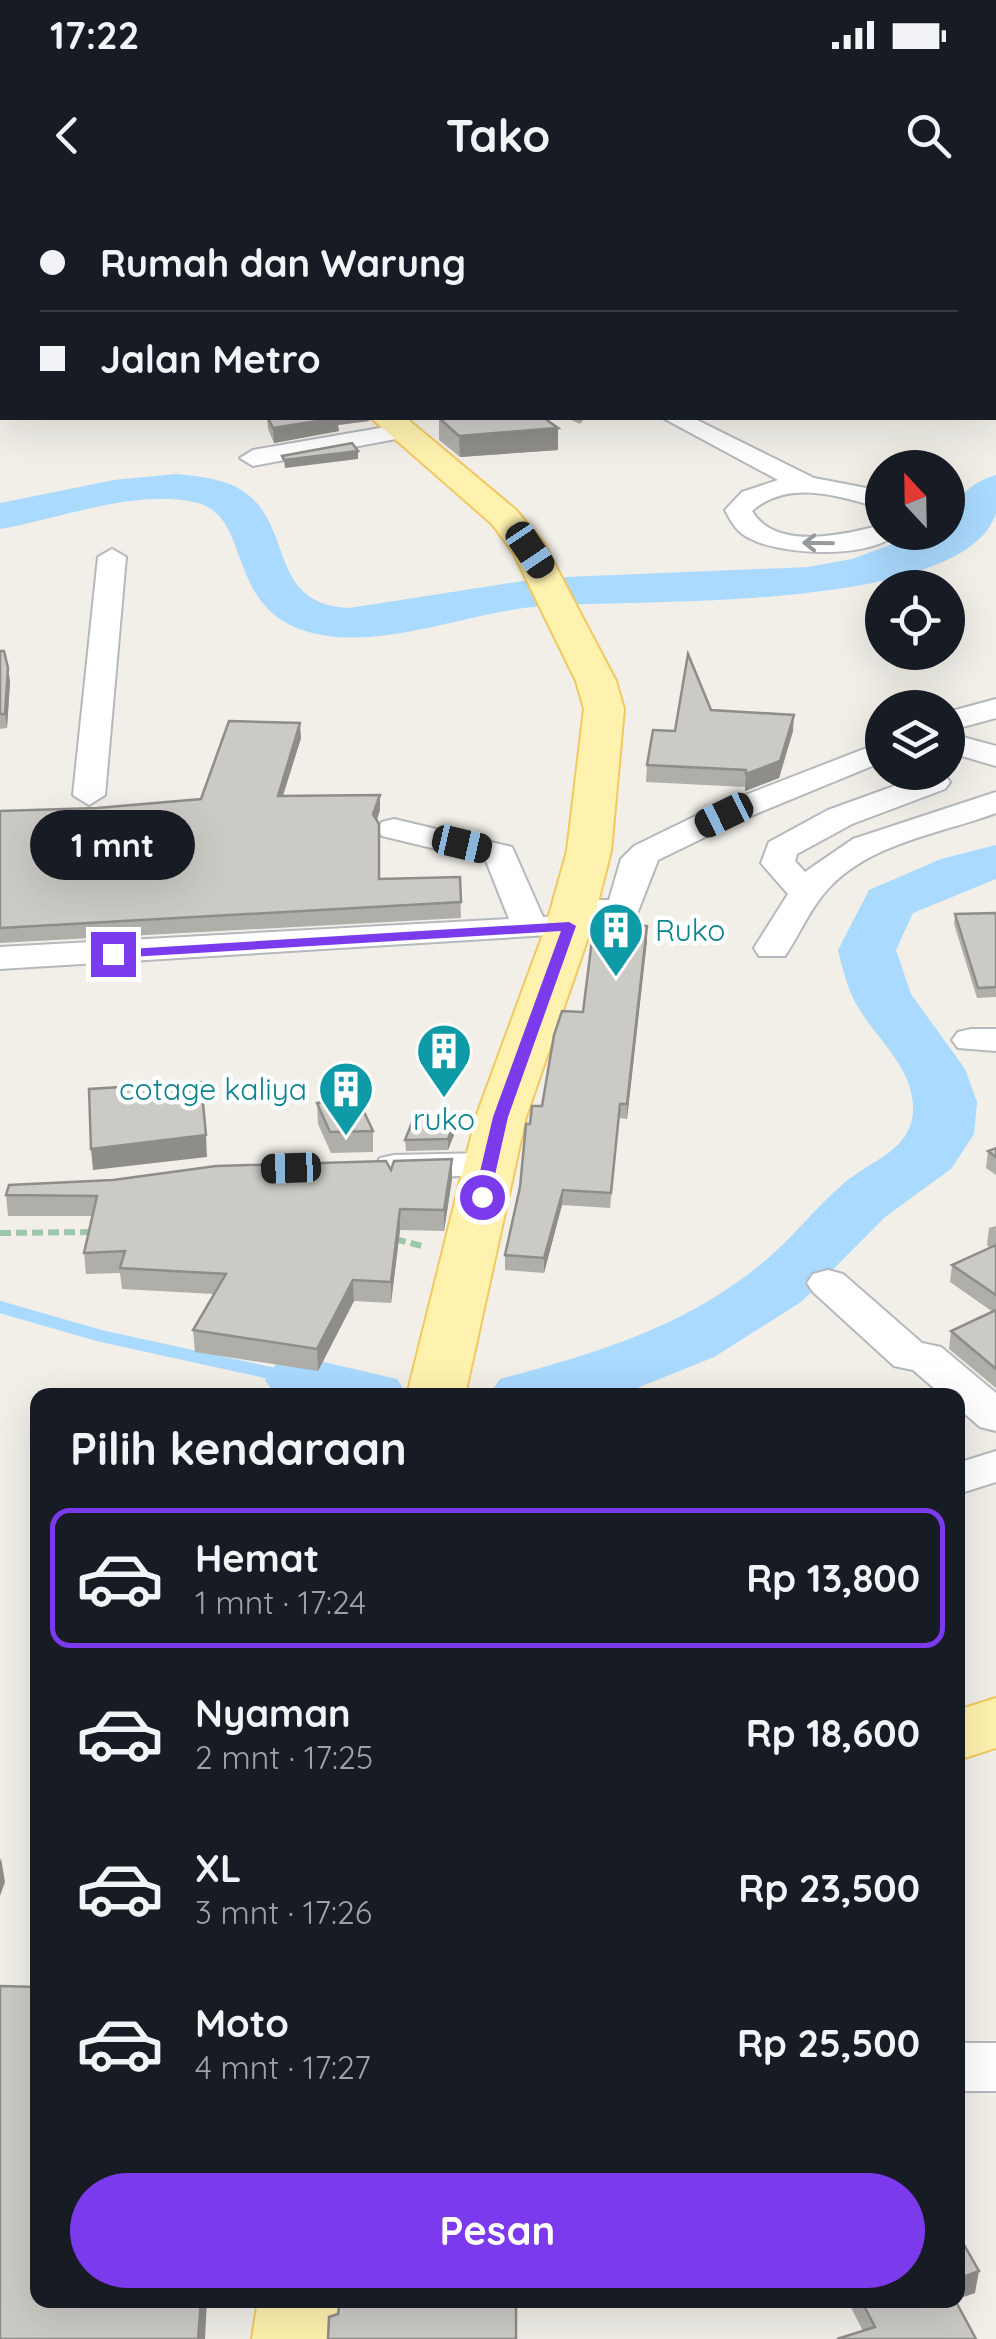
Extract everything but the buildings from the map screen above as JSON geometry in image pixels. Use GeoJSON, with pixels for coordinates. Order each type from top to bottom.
{"type":"FeatureCollection","features":[{"type":"Feature","properties":{"kind":"main road"},"geometry":{"type":"LineString","coordinates":[[409,425],[504,517],[549,585],[602,696],[604,710],[589,851],[558,920],[501,1117],[438,1382]]}},
{"type":"Feature","properties":{"kind":"main road"},"geometry":{"type":"LineString","coordinates":[[965,1733],[996,1722]]}},
{"type":"Feature","properties":{"kind":"main road"},"geometry":{"type":"LineString","coordinates":[[294,2339],[297,2308]]}},
{"type":"Feature","properties":{"kind":"street"},"geometry":{"type":"LineString","coordinates":[[679,420],[810,486]]}},
{"type":"Feature","properties":{"kind":"street"},"geometry":{"type":"LineString","coordinates":[[253,458],[409,425]]}},
{"type":"Feature","properties":{"kind":"street"},"geometry":{"type":"LineString","coordinates":[[865,495],[837,488],[784,488],[746,500],[738,510],[741,520],[772,538],[798,543],[865,538]]}},
{"type":"Feature","properties":{"kind":"street"},"geometry":{"type":"LineString","coordinates":[[90,795],[112,557]]}},
{"type":"Feature","properties":{"kind":"street"},"geometry":{"type":"LineString","coordinates":[[965,717],[996,708]]}},
{"type":"Feature","properties":{"kind":"street"},"geometry":{"type":"LineString","coordinates":[[965,747],[996,756]]}},
{"type":"Feature","properties":{"kind":"street"},"geometry":{"type":"LineString","coordinates":[[0,958],[87,938],[558,920],[623,912],[638,860],[646,853],[724,815],[865,758]]}},
{"type":"Feature","properties":{"kind":"street"},"geometry":{"type":"LineString","coordinates":[[803,890],[778,864],[781,849],[840,818],[913,790]]}},
{"type":"Feature","properties":{"kind":"street"},"geometry":{"type":"LineString","coordinates":[[772,948],[803,890],[850,852],[996,802]]}},
{"type":"Feature","properties":{"kind":"street"},"geometry":{"type":"LineString","coordinates":[[394,829],[500,854],[558,920]]}},
{"type":"Feature","properties":{"kind":"street"},"geometry":{"type":"LineString","coordinates":[[347,1167],[489,1164]]}},
{"type":"Feature","properties":{"kind":"street"},"geometry":{"type":"LineString","coordinates":[[828,1282],[910,1356],[925,1358],[961,1388]]}},
{"type":"Feature","properties":{"kind":"street"},"geometry":{"type":"LineString","coordinates":[[965,1391],[996,1417]]}},
{"type":"Feature","properties":{"kind":"street"},"geometry":{"type":"LineString","coordinates":[[965,1477],[996,1466]]}},
{"type":"Feature","properties":{"kind":"street"},"geometry":{"type":"LineString","coordinates":[[965,2067],[996,2067]]}},
{"type":"Feature","properties":{"kind":"path"},"geometry":{"type":"LineString","coordinates":[[0,1233],[100,1232]]}},
{"type":"Feature","properties":{"kind":"path"},"geometry":{"type":"LineString","coordinates":[[390,1238],[467,1256]]}},
{"type":"Feature","properties":{"kind":"waterway"},"geometry":{"type":"LineString","coordinates":[[0,516],[114,493],[176,487],[202,489],[222,497],[240,514],[274,590],[286,604],[306,616],[349,622],[398,617],[491,597],[597,589],[756,586],[860,572],[916,554],[952,536],[968,522],[985,495],[996,488]]}},
{"type":"Feature","properties":{"kind":"waterway"},"geometry":{"type":"LineString","coordinates":[[559,1388],[657,1356],[748,1307],[802,1264],[861,1203],[919,1163],[936,1146],[945,1120],[941,1085],[923,1053],[889,1009],[867,950],[889,902],[961,871],[996,862]]}},
{"type":"Feature","properties":{"kind":"waterway"},"geometry":{"type":"LineString","coordinates":[[0,1307],[101,1336],[302,1380]]}},
{"type":"Feature","properties":{"kind":"waterway"},"geometry":{"type":"LineString","coordinates":[[302,1380],[339,1388]]}},
{"type":"Feature","properties":{"kind":"place","name":"Ruko"},"geometry":{"type":"Point","coordinates":[616,979]}},
{"type":"Feature","properties":{"kind":"place","name":"ruko"},"geometry":{"type":"Point","coordinates":[444,1100]}},
{"type":"Feature","properties":{"kind":"place","name":"cotage kaliya"},"geometry":{"type":"Point","coordinates":[346,1138]}},
{"type":"Feature","properties":{"kind":"route"},"geometry":{"type":"LineString","coordinates":[[113,954],[569,926],[501,1117],[482,1197]]}}]}
